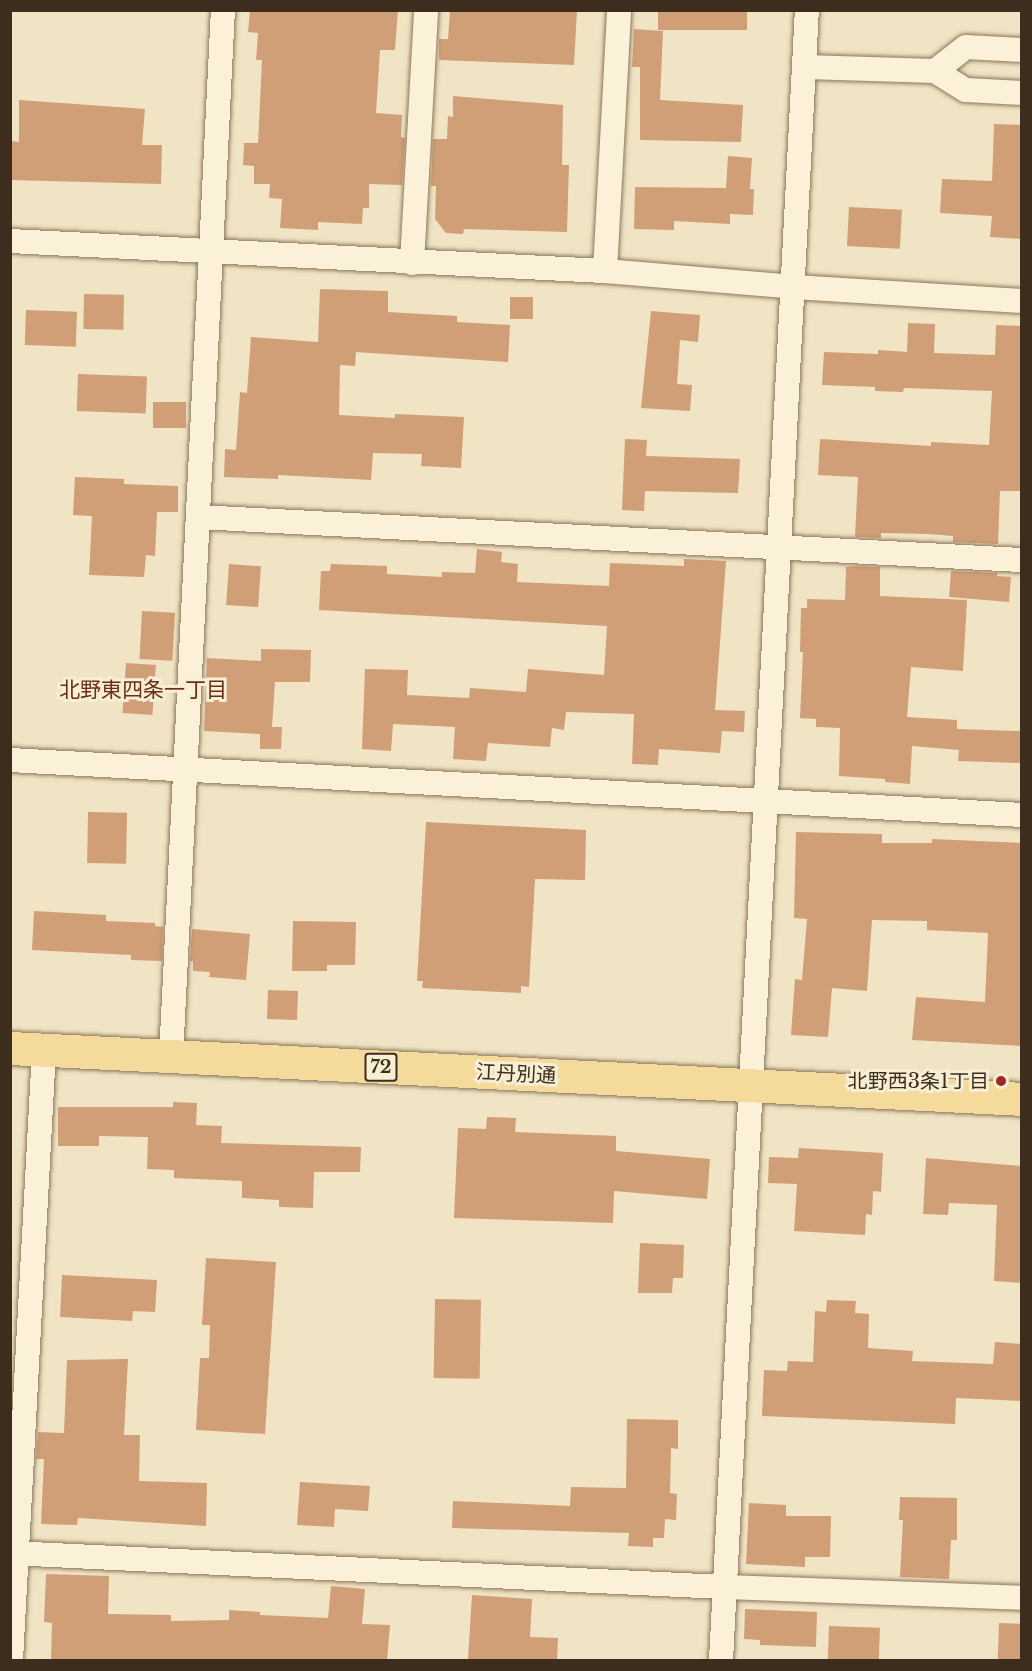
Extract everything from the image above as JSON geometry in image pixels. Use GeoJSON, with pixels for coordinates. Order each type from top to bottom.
{"type":"FeatureCollection","features":[{"type":"Feature","properties":{"kind":"main road","name":"江丹別通"},"geometry":{"type":"LineString","coordinates":[[10,1048],[1022,1100]]}},
{"type":"Feature","properties":{"kind":"street"},"geometry":{"type":"LineString","coordinates":[[171,1057],[223,10]]}},
{"type":"Feature","properties":{"kind":"street"},"geometry":{"type":"LineString","coordinates":[[412,263],[426,10]]}},
{"type":"Feature","properties":{"kind":"street"},"geometry":{"type":"LineString","coordinates":[[605,271],[620,10]]}},
{"type":"Feature","properties":{"kind":"street"},"geometry":{"type":"LineString","coordinates":[[721,1660],[807,10]]}},
{"type":"Feature","properties":{"kind":"street"},"geometry":{"type":"LineString","coordinates":[[935,71],[966,47],[1022,50]]}},
{"type":"Feature","properties":{"kind":"street"},"geometry":{"type":"LineString","coordinates":[[805,67],[935,71],[966,90],[1022,93]]}},
{"type":"Feature","properties":{"kind":"street"},"geometry":{"type":"LineString","coordinates":[[10,241],[212,253],[605,271],[794,287],[1022,301]]}},
{"type":"Feature","properties":{"kind":"street"},"geometry":{"type":"LineString","coordinates":[[198,517],[1022,560]]}},
{"type":"Feature","properties":{"kind":"street"},"geometry":{"type":"LineString","coordinates":[[10,759],[1022,815]]}},
{"type":"Feature","properties":{"kind":"street"},"geometry":{"type":"LineString","coordinates":[[11,1660],[13,1553],[44,1050]]}},
{"type":"Feature","properties":{"kind":"street"},"geometry":{"type":"LineString","coordinates":[[13,1553],[724,1587],[1022,1598]]}},
{"type":"Feature","properties":{"kind":"building"},"geometry":{"type":"Polygon","coordinates":[[[250,10],[398,10],[395,50],[380,50],[376,113],[402,115],[401,137],[405,138],[402,185],[369,184],[369,208],[363,208],[362,224],[318,222],[318,230],[280,228],[282,199],[269,198],[270,184],[254,184],[254,166],[243,165],[244,143],[258,143],[262,60],[256,60],[258,33],[248,32],[250,10]]]}},
{"type":"Feature","properties":{"kind":"building"},"geometry":{"type":"Polygon","coordinates":[[[450,10],[577,10],[574,65],[439,60],[439,39],[448,39],[450,10]]]}},
{"type":"Feature","properties":{"kind":"building"},"geometry":{"type":"Polygon","coordinates":[[[658,10],[747,10],[747,30],[658,30],[658,10]]]}},
{"type":"Feature","properties":{"kind":"building"},"geometry":{"type":"Polygon","coordinates":[[[634,29],[663,31],[660,100],[743,105],[741,142],[640,140],[640,67],[632,67],[634,29]]]}},
{"type":"Feature","properties":{"kind":"building"},"geometry":{"type":"Polygon","coordinates":[[[453,96],[563,105],[562,165],[569,165],[567,232],[464,229],[463,234],[446,233],[435,219],[436,186],[431,186],[433,139],[447,139],[448,116],[453,117],[453,96]]]}},
{"type":"Feature","properties":{"kind":"building"},"geometry":{"type":"Polygon","coordinates":[[[19,100],[145,109],[142,145],[162,145],[161,184],[10,180],[10,141],[19,142],[19,100]]]}},
{"type":"Feature","properties":{"kind":"building"},"geometry":{"type":"Polygon","coordinates":[[[994,124],[1022,125],[1022,239],[990,237],[992,216],[940,213],[942,179],[992,181],[994,124]]]}},
{"type":"Feature","properties":{"kind":"building"},"geometry":{"type":"Polygon","coordinates":[[[728,156],[752,158],[750,189],[754,189],[753,215],[730,214],[730,224],[674,221],[674,230],[634,229],[635,187],[726,188],[728,156]]]}},
{"type":"Feature","properties":{"kind":"building"},"geometry":{"type":"Polygon","coordinates":[[[849,207],[902,210],[900,249],[847,246],[849,207]]]}},
{"type":"Feature","properties":{"kind":"building"},"geometry":{"type":"Polygon","coordinates":[[[320,289],[388,291],[388,312],[457,316],[457,322],[510,325],[508,362],[356,352],[355,366],[340,365],[339,415],[395,418],[395,414],[464,417],[461,468],[421,466],[422,454],[373,453],[371,480],[278,475],[278,479],[224,477],[225,449],[236,450],[240,392],[247,393],[251,337],[318,342],[320,289]]]}},
{"type":"Feature","properties":{"kind":"building"},"geometry":{"type":"Polygon","coordinates":[[[84,294],[124,295],[123,330],[83,329],[84,294]]]}},
{"type":"Feature","properties":{"kind":"building"},"geometry":{"type":"Polygon","coordinates":[[[510,297],[533,297],[533,319],[510,319],[510,297]]]}},
{"type":"Feature","properties":{"kind":"building"},"geometry":{"type":"Polygon","coordinates":[[[26,310],[77,312],[76,347],[25,345],[26,310]]]}},
{"type":"Feature","properties":{"kind":"building"},"geometry":{"type":"Polygon","coordinates":[[[651,311],[700,315],[698,342],[680,340],[677,384],[692,385],[690,411],[641,408],[651,311]]]}},
{"type":"Feature","properties":{"kind":"building"},"geometry":{"type":"Polygon","coordinates":[[[908,323],[935,324],[934,353],[995,355],[996,325],[1022,326],[1020,491],[1000,491],[998,544],[953,542],[953,536],[928,534],[881,533],[881,538],[855,537],[858,477],[818,475],[820,439],[931,446],[931,442],[989,445],[992,391],[904,388],[903,392],[875,391],[875,387],[822,385],[824,352],[878,354],[878,350],[907,352],[908,323]]]}},
{"type":"Feature","properties":{"kind":"building"},"geometry":{"type":"Polygon","coordinates":[[[78,374],[147,376],[146,413],[77,411],[78,374]]]}},
{"type":"Feature","properties":{"kind":"building"},"geometry":{"type":"Polygon","coordinates":[[[153,402],[186,402],[186,428],[153,428],[153,402]]]}},
{"type":"Feature","properties":{"kind":"building"},"geometry":{"type":"Polygon","coordinates":[[[625,439],[647,440],[646,456],[740,459],[738,493],[645,491],[644,511],[622,510],[625,439]]]}},
{"type":"Feature","properties":{"kind":"building"},"geometry":{"type":"Polygon","coordinates":[[[75,477],[124,479],[124,484],[178,486],[178,512],[157,512],[155,556],[146,555],[144,577],[89,575],[92,516],[73,515],[75,477]]]}},
{"type":"Feature","properties":{"kind":"building"},"geometry":{"type":"Polygon","coordinates":[[[477,549],[502,552],[501,562],[518,564],[517,582],[609,586],[610,563],[684,566],[684,559],[726,561],[715,710],[745,711],[744,732],[722,731],[720,753],[659,749],[658,765],[632,764],[634,714],[566,712],[564,730],[552,728],[550,747],[488,743],[486,761],[453,759],[455,727],[393,724],[391,751],[362,749],[365,669],[408,670],[407,695],[469,698],[470,688],[526,692],[528,669],[604,675],[607,626],[319,610],[321,571],[330,571],[331,564],[387,566],[387,574],[442,577],[442,572],[475,573],[477,549]]]}},
{"type":"Feature","properties":{"kind":"building"},"geometry":{"type":"Polygon","coordinates":[[[229,564],[261,566],[258,607],[226,605],[229,564]]]}},
{"type":"Feature","properties":{"kind":"building"},"geometry":{"type":"Polygon","coordinates":[[[846,567],[880,567],[880,596],[967,600],[963,671],[911,667],[907,717],[957,720],[957,729],[1022,731],[1022,763],[958,761],[959,750],[912,746],[910,784],[885,782],[885,779],[839,776],[840,728],[816,727],[816,719],[800,718],[803,652],[800,652],[801,608],[807,608],[807,599],[845,600],[846,567]]]}},
{"type":"Feature","properties":{"kind":"building"},"geometry":{"type":"Polygon","coordinates":[[[951,571],[997,573],[997,576],[1011,577],[1009,602],[949,597],[951,571]]]}},
{"type":"Feature","properties":{"kind":"building"},"geometry":{"type":"Polygon","coordinates":[[[142,611],[175,613],[172,661],[139,659],[142,611]]]}},
{"type":"Feature","properties":{"kind":"building"},"geometry":{"type":"Polygon","coordinates":[[[261,649],[311,650],[310,682],[275,682],[272,727],[282,727],[281,749],[260,749],[260,734],[204,731],[207,658],[261,661],[261,649]]]}},
{"type":"Feature","properties":{"kind":"building"},"geometry":{"type":"Polygon","coordinates":[[[126,663],[156,665],[152,715],[123,713],[126,663]]]}},
{"type":"Feature","properties":{"kind":"building"},"geometry":{"type":"Polygon","coordinates":[[[88,812],[127,813],[126,864],[87,863],[88,812]]]}},
{"type":"Feature","properties":{"kind":"building"},"geometry":{"type":"Polygon","coordinates":[[[426,822],[586,830],[585,880],[535,879],[529,987],[521,986],[521,993],[422,988],[423,981],[417,981],[426,822]]]}},
{"type":"Feature","properties":{"kind":"building"},"geometry":{"type":"Polygon","coordinates":[[[796,832],[882,834],[882,843],[932,843],[932,839],[1022,843],[1022,1046],[912,1040],[916,997],[985,1002],[988,933],[927,930],[927,921],[872,920],[867,991],[832,988],[828,1037],[791,1035],[795,979],[802,980],[807,919],[794,918],[796,832]]]}},
{"type":"Feature","properties":{"kind":"building"},"geometry":{"type":"Polygon","coordinates":[[[34,911],[106,915],[106,921],[155,923],[155,926],[163,927],[162,961],[131,960],[131,955],[32,950],[34,911]]]}},
{"type":"Feature","properties":{"kind":"building"},"geometry":{"type":"Polygon","coordinates":[[[293,921],[356,922],[355,965],[327,965],[327,971],[292,971],[293,921]]]}},
{"type":"Feature","properties":{"kind":"building"},"geometry":{"type":"Polygon","coordinates":[[[192,929],[250,934],[246,980],[209,977],[210,972],[193,971],[193,961],[190,961],[192,929]]]}},
{"type":"Feature","properties":{"kind":"building"},"geometry":{"type":"Polygon","coordinates":[[[268,990],[298,991],[297,1020],[267,1019],[268,990]]]}},
{"type":"Feature","properties":{"kind":"building"},"geometry":{"type":"Polygon","coordinates":[[[173,1102],[197,1103],[196,1125],[222,1126],[221,1143],[361,1147],[360,1172],[314,1172],[313,1208],[279,1207],[279,1200],[242,1198],[242,1181],[174,1178],[174,1170],[147,1169],[148,1137],[99,1136],[99,1146],[58,1146],[58,1107],[173,1107],[173,1102]]]}},
{"type":"Feature","properties":{"kind":"building"},"geometry":{"type":"Polygon","coordinates":[[[487,1117],[516,1118],[515,1132],[616,1136],[616,1151],[710,1159],[707,1199],[614,1191],[613,1223],[454,1218],[458,1128],[486,1129],[487,1117]]]}},
{"type":"Feature","properties":{"kind":"building"},"geometry":{"type":"Polygon","coordinates":[[[799,1148],[883,1153],[881,1192],[873,1191],[872,1215],[866,1214],[865,1235],[794,1231],[797,1184],[768,1183],[769,1157],[798,1158],[799,1148]]]}},
{"type":"Feature","properties":{"kind":"building"},"geometry":{"type":"Polygon","coordinates":[[[926,1158],[1022,1166],[1022,1283],[994,1281],[997,1205],[949,1203],[948,1215],[923,1214],[926,1158]]]}},
{"type":"Feature","properties":{"kind":"building"},"geometry":{"type":"Polygon","coordinates":[[[640,1243],[684,1245],[683,1278],[673,1278],[672,1293],[638,1293],[640,1243]]]}},
{"type":"Feature","properties":{"kind":"building"},"geometry":{"type":"Polygon","coordinates":[[[206,1258],[276,1262],[265,1434],[196,1430],[200,1358],[209,1358],[210,1325],[202,1325],[206,1258]]]}},
{"type":"Feature","properties":{"kind":"building"},"geometry":{"type":"Polygon","coordinates":[[[62,1275],[157,1280],[155,1312],[133,1311],[132,1321],[60,1317],[62,1275]]]}},
{"type":"Feature","properties":{"kind":"building"},"geometry":{"type":"Polygon","coordinates":[[[435,1299],[481,1300],[480,1379],[434,1378],[435,1299]]]}},
{"type":"Feature","properties":{"kind":"building"},"geometry":{"type":"Polygon","coordinates":[[[827,1300],[856,1301],[855,1313],[869,1314],[868,1348],[913,1351],[912,1361],[993,1364],[995,1342],[1022,1344],[1022,1401],[956,1398],[955,1424],[762,1416],[764,1370],[787,1371],[788,1361],[813,1362],[815,1311],[826,1312],[827,1300]]]}},
{"type":"Feature","properties":{"kind":"building"},"geometry":{"type":"Polygon","coordinates":[[[128,1359],[124,1435],[140,1435],[139,1481],[207,1483],[206,1526],[78,1518],[77,1525],[41,1524],[44,1459],[36,1459],[38,1432],[64,1433],[67,1360],[128,1359]]]}},
{"type":"Feature","properties":{"kind":"building"},"geometry":{"type":"Polygon","coordinates":[[[627,1419],[678,1420],[678,1449],[671,1448],[670,1493],[677,1494],[676,1520],[665,1519],[664,1538],[653,1538],[653,1547],[628,1546],[629,1533],[452,1528],[453,1501],[570,1506],[571,1487],[626,1488],[627,1419]]]}},
{"type":"Feature","properties":{"kind":"building"},"geometry":{"type":"Polygon","coordinates":[[[300,1482],[370,1486],[368,1511],[335,1509],[334,1527],[297,1525],[300,1482]]]}},
{"type":"Feature","properties":{"kind":"building"},"geometry":{"type":"Polygon","coordinates":[[[900,1497],[957,1498],[957,1540],[951,1540],[949,1579],[900,1577],[903,1520],[899,1520],[900,1497]]]}},
{"type":"Feature","properties":{"kind":"building"},"geometry":{"type":"Polygon","coordinates":[[[749,1503],[786,1505],[786,1516],[831,1516],[830,1557],[805,1557],[805,1567],[746,1564],[749,1503]]]}},
{"type":"Feature","properties":{"kind":"building"},"geometry":{"type":"Polygon","coordinates":[[[46,1574],[109,1576],[108,1614],[171,1615],[171,1621],[229,1620],[229,1610],[260,1612],[260,1615],[328,1618],[331,1586],[365,1589],[362,1624],[390,1625],[387,1660],[51,1660],[52,1623],[44,1622],[46,1574]]]}},
{"type":"Feature","properties":{"kind":"building"},"geometry":{"type":"Polygon","coordinates":[[[472,1595],[532,1599],[530,1637],[558,1638],[557,1660],[468,1659],[472,1595]]]}},
{"type":"Feature","properties":{"kind":"building"},"geometry":{"type":"Polygon","coordinates":[[[745,1609],[817,1612],[816,1647],[760,1645],[760,1640],[744,1639],[745,1609]]]}},
{"type":"Feature","properties":{"kind":"building"},"geometry":{"type":"Polygon","coordinates":[[[999,1623],[1022,1624],[1021,1660],[998,1660],[999,1623]]]}},
{"type":"Feature","properties":{"kind":"building"},"geometry":{"type":"Polygon","coordinates":[[[829,1626],[880,1628],[879,1660],[828,1660],[829,1626]]]}},
{"type":"Feature","properties":{"kind":"place","name":"北野西3条1丁目"},"geometry":{"type":"Point","coordinates":[1001,1081]}},
{"type":"Feature","properties":{"kind":"district","name":"北野東四条一丁目"},"geometry":{"type":"Point","coordinates":[143,690]}}]}
